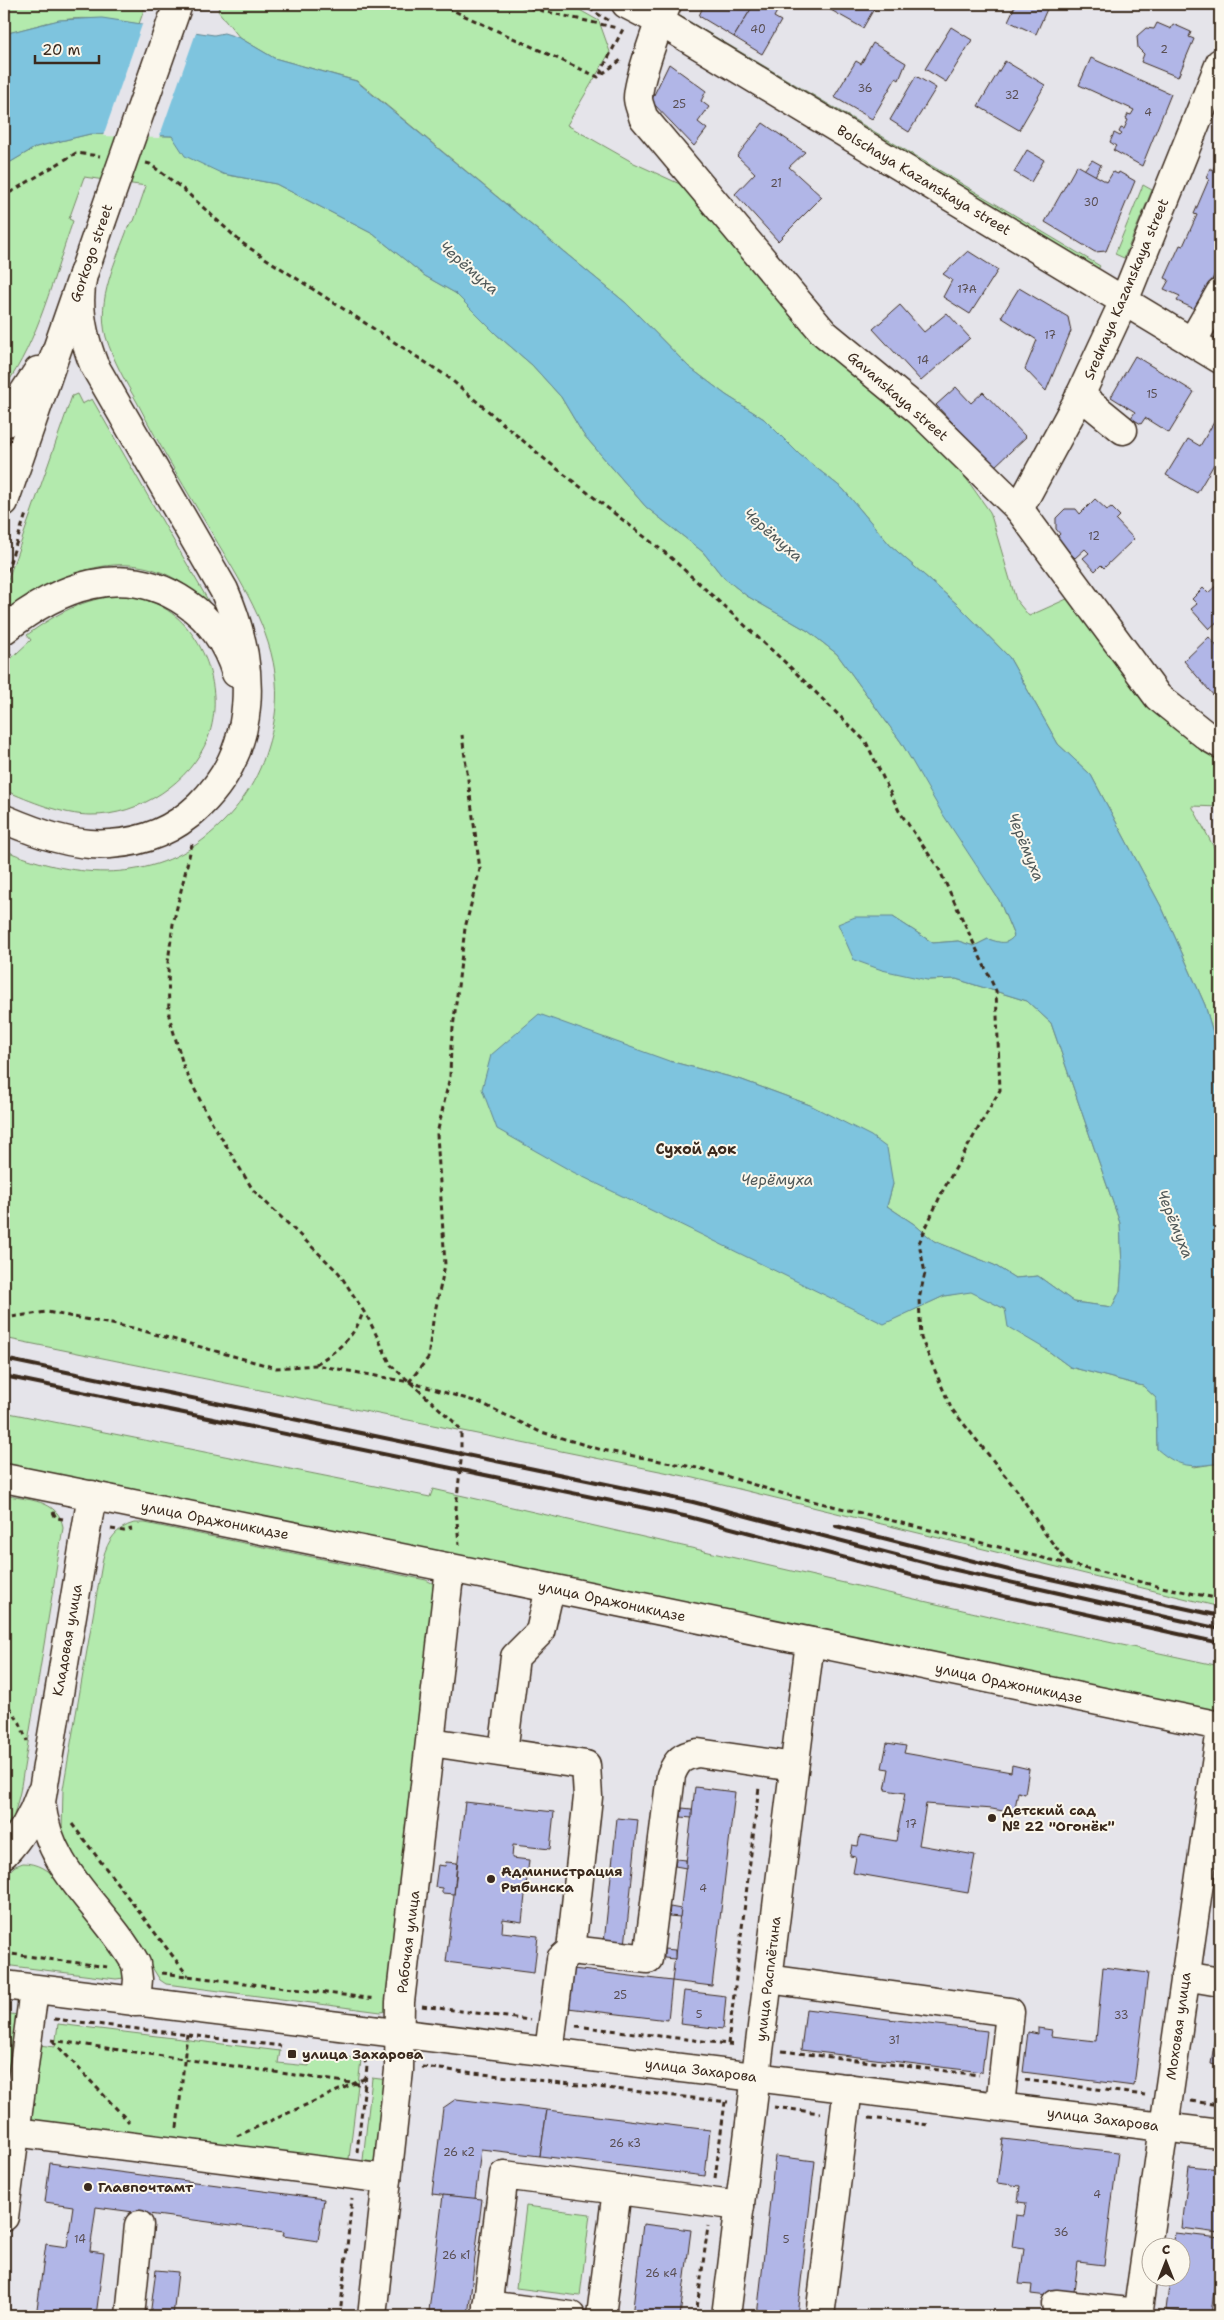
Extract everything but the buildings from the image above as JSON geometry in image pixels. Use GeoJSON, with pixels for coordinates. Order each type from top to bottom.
{"type":"FeatureCollection","features":[{"type":"Feature","properties":{"kind":"street","name":"Gorkogo street"},"geometry":{"type":"LineString","coordinates":[[17,503],[83,274],[178,4]]}},
{"type":"Feature","properties":{"kind":"street","name":"Bolschaya Kazanskaya street"},"geometry":{"type":"LineString","coordinates":[[628,14],[663,13],[1220,359]]}},
{"type":"Feature","properties":{"kind":"street","name":"Gavanskaya street"},"geometry":{"type":"LineString","coordinates":[[663,13],[638,98],[644,117],[824,333],[919,411],[1019,509],[1158,697],[1208,737],[1220,744]]}},
{"type":"Feature","properties":{"kind":"street","name":"Srednaya Kazanskaya street"},"geometry":{"type":"LineString","coordinates":[[1019,509],[1080,395],[1124,301],[1220,63]]}},
{"type":"Feature","properties":{"kind":"street"},"geometry":{"type":"LineString","coordinates":[[4,423],[39,369],[83,274]]}},
{"type":"Feature","properties":{"kind":"street"},"geometry":{"type":"LineString","coordinates":[[4,819],[57,838],[83,843],[124,843],[155,835],[176,824],[212,793],[227,772],[237,750],[243,728],[246,680],[237,619],[224,590],[94,365],[83,328],[80,293],[83,274]]}},
{"type":"Feature","properties":{"kind":"street"},"geometry":{"type":"LineString","coordinates":[[1192,342],[1220,293]]}},
{"type":"Feature","properties":{"kind":"street"},"geometry":{"type":"LineString","coordinates":[[1080,395],[1123,430]]}},
{"type":"Feature","properties":{"kind":"street"},"geometry":{"type":"LineString","coordinates":[[4,630],[47,601],[76,588],[98,582],[137,581],[174,595],[196,610],[216,630],[228,649],[240,691],[241,713],[237,750]]}},
{"type":"Feature","properties":{"kind":"street","name":"улица Орджоникидзе"},"geometry":{"type":"LineString","coordinates":[[4,1478],[455,1568],[1220,1726]]}},
{"type":"Feature","properties":{"kind":"street","name":"Кладовая улица"},"geometry":{"type":"LineString","coordinates":[[42,1785],[92,1495]]}},
{"type":"Feature","properties":{"kind":"street","name":"Рабочая улица"},"geometry":{"type":"LineString","coordinates":[[372,2316],[400,2070],[400,2002],[431,1742],[455,1568]]}},
{"type":"Feature","properties":{"kind":"street"},"geometry":{"type":"LineString","coordinates":[[503,1752],[515,1657],[540,1632],[550,1588]]}},
{"type":"Feature","properties":{"kind":"street","name":"улица Расплётина"},"geometry":{"type":"LineString","coordinates":[[726,2316],[810,1642]]}},
{"type":"Feature","properties":{"kind":"street","name":"Моховая улица"},"geometry":{"type":"LineString","coordinates":[[1137,2315],[1220,1736]]}},
{"type":"Feature","properties":{"kind":"street"},"geometry":{"type":"LineString","coordinates":[[431,1742],[586,1765],[588,1797],[571,1950]]}},
{"type":"Feature","properties":{"kind":"street"},"geometry":{"type":"LineString","coordinates":[[549,2052],[561,1958],[571,1950],[648,1958],[671,1775],[676,1762],[684,1756],[698,1753],[794,1767]]}},
{"type":"Feature","properties":{"kind":"street"},"geometry":{"type":"LineString","coordinates":[[4,1856],[23,1832],[31,1818],[42,1785]]}},
{"type":"Feature","properties":{"kind":"street"},"geometry":{"type":"LineString","coordinates":[[42,1785],[41,1802],[46,1832],[67,1872],[133,1958],[138,1970],[136,2002]]}},
{"type":"Feature","properties":{"kind":"street"},"geometry":{"type":"LineString","coordinates":[[4,1856],[22,1852],[33,1852],[55,1861],[67,1872]]}},
{"type":"Feature","properties":{"kind":"street"},"geometry":{"type":"LineString","coordinates":[[1185,1976],[1220,1982]]}},
{"type":"Feature","properties":{"kind":"street"},"geometry":{"type":"LineString","coordinates":[[768,1979],[1010,2012],[1000,2106]]}},
{"type":"Feature","properties":{"kind":"street","name":"улица Захарова"},"geometry":{"type":"LineString","coordinates":[[4,1985],[32,2002],[136,2002],[1220,2134]]}},
{"type":"Feature","properties":{"kind":"street"},"geometry":{"type":"LineString","coordinates":[[4,2217],[32,2002]]}},
{"type":"Feature","properties":{"kind":"street"},"geometry":{"type":"LineString","coordinates":[[820,2316],[848,2088]]}},
{"type":"Feature","properties":{"kind":"street"},"geometry":{"type":"LineString","coordinates":[[15,2132],[387,2178]]}},
{"type":"Feature","properties":{"kind":"street"},"geometry":{"type":"LineString","coordinates":[[571,2316],[486,2311],[504,2175],[740,2206]]}},
{"type":"Feature","properties":{"kind":"street"},"geometry":{"type":"LineString","coordinates":[[601,2316],[617,2190]]}},
{"type":"Feature","properties":{"kind":"street"},"geometry":{"type":"LineString","coordinates":[[130,2316],[139,2225]]}},
{"type":"Feature","properties":{"kind":"street"},"geometry":{"type":"LineString","coordinates":[[1056,2304],[1137,2315]]}},
{"type":"Feature","properties":{"kind":"path"},"geometry":{"type":"LineString","coordinates":[[439,4],[598,77]]}},
{"type":"Feature","properties":{"kind":"path"},"geometry":{"type":"LineString","coordinates":[[514,4],[628,14],[598,77]]}},
{"type":"Feature","properties":{"kind":"path"},"geometry":{"type":"LineString","coordinates":[[598,77],[623,58]]}},
{"type":"Feature","properties":{"kind":"path"},"geometry":{"type":"LineString","coordinates":[[4,199],[11,192],[76,153],[104,157]]}},
{"type":"Feature","properties":{"kind":"path"},"geometry":{"type":"LineString","coordinates":[[141,162],[150,164],[183,189],[242,243],[448,377],[547,462],[668,555],[788,665],[866,742],[899,811],[939,869],[996,991],[1000,1090],[942,1192],[919,1244],[925,1274],[919,1298],[921,1338],[951,1408],[1019,1494],[1041,1528],[1069,1565]]}},
{"type":"Feature","properties":{"kind":"path"},"geometry":{"type":"LineString","coordinates":[[4,580],[17,503]]}},
{"type":"Feature","properties":{"kind":"path"},"geometry":{"type":"LineString","coordinates":[[409,1382],[428,1358],[444,1265],[437,1134],[450,1076],[451,1045],[466,928],[480,869],[462,735]]}},
{"type":"Feature","properties":{"kind":"path"},"geometry":{"type":"LineString","coordinates":[[194,837],[173,924],[168,962],[169,1016],[184,1068],[207,1114],[253,1190],[339,1274],[363,1312],[391,1366],[453,1421],[461,1431],[461,1461],[456,1508],[455,1568]]}},
{"type":"Feature","properties":{"kind":"path"},"geometry":{"type":"LineString","coordinates":[[4,1316],[11,1317],[47,1312],[133,1328],[276,1368],[316,1365],[409,1382],[481,1402],[538,1431],[602,1450],[704,1469],[794,1497],[1069,1565],[1220,1599]]}},
{"type":"Feature","properties":{"kind":"path"},"geometry":{"type":"LineString","coordinates":[[316,1365],[337,1351],[353,1334],[363,1312]]}},
{"type":"Feature","properties":{"kind":"path"},"geometry":{"type":"LineString","coordinates":[[50,1510],[56,1518],[124,1531],[138,1528]]}},
{"type":"Feature","properties":{"kind":"path"},"geometry":{"type":"LineString","coordinates":[[4,1700],[20,1723],[30,1750]]}},
{"type":"Feature","properties":{"kind":"path"},"geometry":{"type":"LineString","coordinates":[[728,2044],[762,1762]]}},
{"type":"Feature","properties":{"kind":"path"},"geometry":{"type":"LineString","coordinates":[[66,1816],[188,1976]]}},
{"type":"Feature","properties":{"kind":"path"},"geometry":{"type":"LineString","coordinates":[[4,1953],[1220,2105]]}},
{"type":"Feature","properties":{"kind":"path"},"geometry":{"type":"LineString","coordinates":[[32,2002],[50,2018],[282,2046]]}},
{"type":"Feature","properties":{"kind":"path"},"geometry":{"type":"LineString","coordinates":[[165,2151],[184,2059],[187,2034]]}},
{"type":"Feature","properties":{"kind":"path"},"geometry":{"type":"LineString","coordinates":[[49,2035],[165,2151]]}},
{"type":"Feature","properties":{"kind":"path"},"geometry":{"type":"LineString","coordinates":[[46,2040],[365,2085]]}},
{"type":"Feature","properties":{"kind":"path"},"geometry":{"type":"LineString","coordinates":[[340,2316],[367,2066],[364,2059],[359,2055],[350,2054]]}},
{"type":"Feature","properties":{"kind":"path"},"geometry":{"type":"LineString","coordinates":[[417,2072],[420,2067],[425,2066],[933,2125]]}},
{"type":"Feature","properties":{"kind":"path"},"geometry":{"type":"LineString","coordinates":[[236,2136],[366,2077]]}},
{"type":"Feature","properties":{"kind":"green space"},"geometry":{"type":"Polygon","coordinates":[[[4,4],[146,4],[139,24],[81,18],[61,20],[4,34],[4,4]]]}},
{"type":"Feature","properties":{"kind":"green space"},"geometry":{"type":"Polygon","coordinates":[[[220,4],[569,4],[599,21],[610,52],[567,125],[634,163],[695,191],[798,325],[948,453],[990,512],[1016,600],[1029,616],[1069,598],[1144,703],[1196,745],[1220,761],[1220,807],[1192,806],[1220,859],[1220,1057],[1205,1005],[1163,910],[1091,775],[1058,744],[1009,657],[958,605],[890,545],[843,489],[800,455],[764,419],[726,395],[689,367],[626,303],[357,81],[274,58],[240,38],[218,11],[220,4]]]}},
{"type":"Feature","properties":{"kind":"green space"},"geometry":{"type":"Polygon","coordinates":[[[680,16],[1100,266],[1095,274],[680,19],[680,16]]]}},
{"type":"Feature","properties":{"kind":"green space"},"geometry":{"type":"Polygon","coordinates":[[[90,134],[172,136],[223,174],[276,184],[373,234],[425,276],[455,293],[496,334],[532,365],[561,397],[583,434],[646,507],[703,552],[723,577],[747,596],[808,631],[837,654],[901,742],[999,900],[1014,936],[1005,942],[988,939],[974,946],[958,941],[933,943],[893,917],[927,980],[956,979],[1027,1001],[1051,1023],[1120,1223],[1122,1266],[1120,1291],[1112,1307],[1074,1302],[1038,1276],[1015,1278],[994,1265],[934,1241],[914,1224],[887,1206],[893,1184],[810,1105],[742,1080],[669,1061],[866,1313],[884,1323],[944,1296],[971,1291],[1005,1309],[1047,1350],[1070,1367],[1143,1386],[1156,1398],[1157,1449],[1194,1467],[1220,1463],[1220,1607],[694,1478],[4,1338],[4,850],[54,866],[80,871],[106,872],[132,870],[157,864],[181,854],[215,830],[243,799],[262,763],[276,708],[276,682],[273,662],[268,643],[253,605],[155,436],[112,354],[106,337],[104,323],[105,294],[113,266],[129,225],[134,221],[146,186],[84,177],[69,219],[73,221],[44,308],[27,350],[4,388],[4,166],[36,147],[90,134]]]}},
{"type":"Feature","properties":{"kind":"green space"},"geometry":{"type":"Polygon","coordinates":[[[1143,185],[1152,190],[1124,258],[1115,254],[1143,185]]]}},
{"type":"Feature","properties":{"kind":"green space"},"geometry":{"type":"Polygon","coordinates":[[[77,394],[82,404],[92,399],[209,602],[207,603],[182,583],[157,571],[132,565],[107,566],[82,571],[32,594],[7,610],[4,606],[4,591],[72,396],[77,394]]]}},
{"type":"Feature","properties":{"kind":"green space"},"geometry":{"type":"Polygon","coordinates":[[[120,595],[149,601],[167,610],[183,623],[196,639],[205,657],[211,677],[214,698],[213,718],[208,738],[200,754],[176,782],[161,793],[145,803],[109,814],[69,813],[46,807],[4,790],[4,665],[31,640],[27,635],[49,620],[82,604],[120,595]]]}},
{"type":"Feature","properties":{"kind":"green space"},"geometry":{"type":"Polygon","coordinates":[[[4,1412],[430,1497],[433,1489],[1015,1622],[1220,1666],[1220,1717],[4,1464],[4,1412]]]}},
{"type":"Feature","properties":{"kind":"green space"},"geometry":{"type":"Polygon","coordinates":[[[4,1495],[41,1502],[49,1506],[61,1518],[63,1528],[20,1792],[14,1816],[4,1834],[4,1495]]]}},
{"type":"Feature","properties":{"kind":"green space"},"geometry":{"type":"Polygon","coordinates":[[[134,1523],[145,1523],[426,1580],[434,1584],[387,2011],[381,2012],[166,1984],[160,1980],[142,1951],[75,1865],[62,1832],[63,1789],[103,1558],[110,1540],[122,1528],[134,1523]]]}},
{"type":"Feature","properties":{"kind":"green space"},"geometry":{"type":"Polygon","coordinates":[[[23,1863],[34,1864],[43,1868],[59,1880],[124,1963],[124,1978],[116,1979],[4,1965],[4,1876],[15,1866],[23,1863]]]}},
{"type":"Feature","properties":{"kind":"green space"},"geometry":{"type":"Polygon","coordinates":[[[4,2013],[18,2015],[11,2072],[4,2077],[4,2013]]]}},
{"type":"Feature","properties":{"kind":"green space"},"geometry":{"type":"Polygon","coordinates":[[[58,2024],[280,2051],[278,2063],[309,2066],[310,2054],[361,2060],[348,2167],[29,2127],[39,2045],[55,2047],[58,2024]]]}},
{"type":"Feature","properties":{"kind":"green space"},"geometry":{"type":"Polygon","coordinates":[[[372,2078],[388,2080],[379,2172],[362,2169],[372,2078]]]}},
{"type":"Feature","properties":{"kind":"green space"},"geometry":{"type":"Polygon","coordinates":[[[526,2206],[590,2214],[580,2296],[516,2288],[526,2206]]]}},
{"type":"Feature","properties":{"kind":"water","name":"Черёмуха"},"geometry":{"type":"Polygon","coordinates":[[[102,18],[214,35],[224,33],[240,38],[274,58],[356,81],[626,303],[689,367],[726,395],[764,419],[800,455],[843,489],[890,545],[958,605],[1009,657],[1058,744],[1091,775],[1163,910],[1205,1005],[1220,1057],[1220,1463],[1194,1466],[1180,1463],[1165,1456],[1157,1449],[1156,1398],[1143,1386],[1070,1367],[1047,1350],[1008,1327],[1005,1309],[971,1292],[944,1296],[884,1324],[573,1172],[497,1129],[482,1089],[491,1055],[539,1014],[669,1061],[742,1080],[810,1105],[871,1136],[887,1148],[893,1184],[887,1206],[914,1224],[934,1241],[994,1265],[1015,1278],[1038,1276],[1074,1302],[1112,1307],[1120,1291],[1122,1266],[1120,1223],[1051,1023],[1027,1001],[956,979],[927,980],[882,970],[854,960],[838,924],[855,917],[893,917],[933,943],[958,941],[974,946],[988,939],[1005,942],[1014,936],[999,900],[942,813],[901,742],[837,654],[808,631],[747,596],[723,577],[703,552],[646,507],[583,434],[561,397],[532,365],[496,334],[455,293],[425,276],[373,234],[276,184],[223,174],[185,156],[172,136],[90,134],[36,147],[4,166],[4,34],[59,20],[102,18]]]}},
{"type":"Feature","properties":{"kind":"pier"},"geometry":{"type":"Polygon","coordinates":[[[143,22],[197,30],[159,138],[103,136],[143,22]]]}},
{"type":"Feature","properties":{"kind":"railway"},"geometry":{"type":"LineString","coordinates":[[4,1359],[693,1502],[938,1566],[1220,1629]]}},
{"type":"Feature","properties":{"kind":"railway"},"geometry":{"type":"LineString","coordinates":[[4,1376],[689,1517],[934,1581],[1220,1643]]}},
{"type":"Feature","properties":{"kind":"railway"},"geometry":{"type":"LineString","coordinates":[[836,1526],[1009,1570],[1220,1616]]}},
{"type":"Feature","properties":{"kind":"place","name":"Детский сад № 22 \"Огонёк\""},"geometry":{"type":"Point","coordinates":[992,1818]}},
{"type":"Feature","properties":{"kind":"place","name":"Администрация Рыбинска"},"geometry":{"type":"Point","coordinates":[491,1879]}},
{"type":"Feature","properties":{"kind":"place","name":"улица Захарова"},"geometry":{"type":"Point","coordinates":[292,2054]}},
{"type":"Feature","properties":{"kind":"place","name":"Главпочтамт"},"geometry":{"type":"Point","coordinates":[88,2187]}},
{"type":"Feature","properties":{"kind":"district","name":"Сухой док"},"geometry":{"type":"Point","coordinates":[696,1149]}}]}
